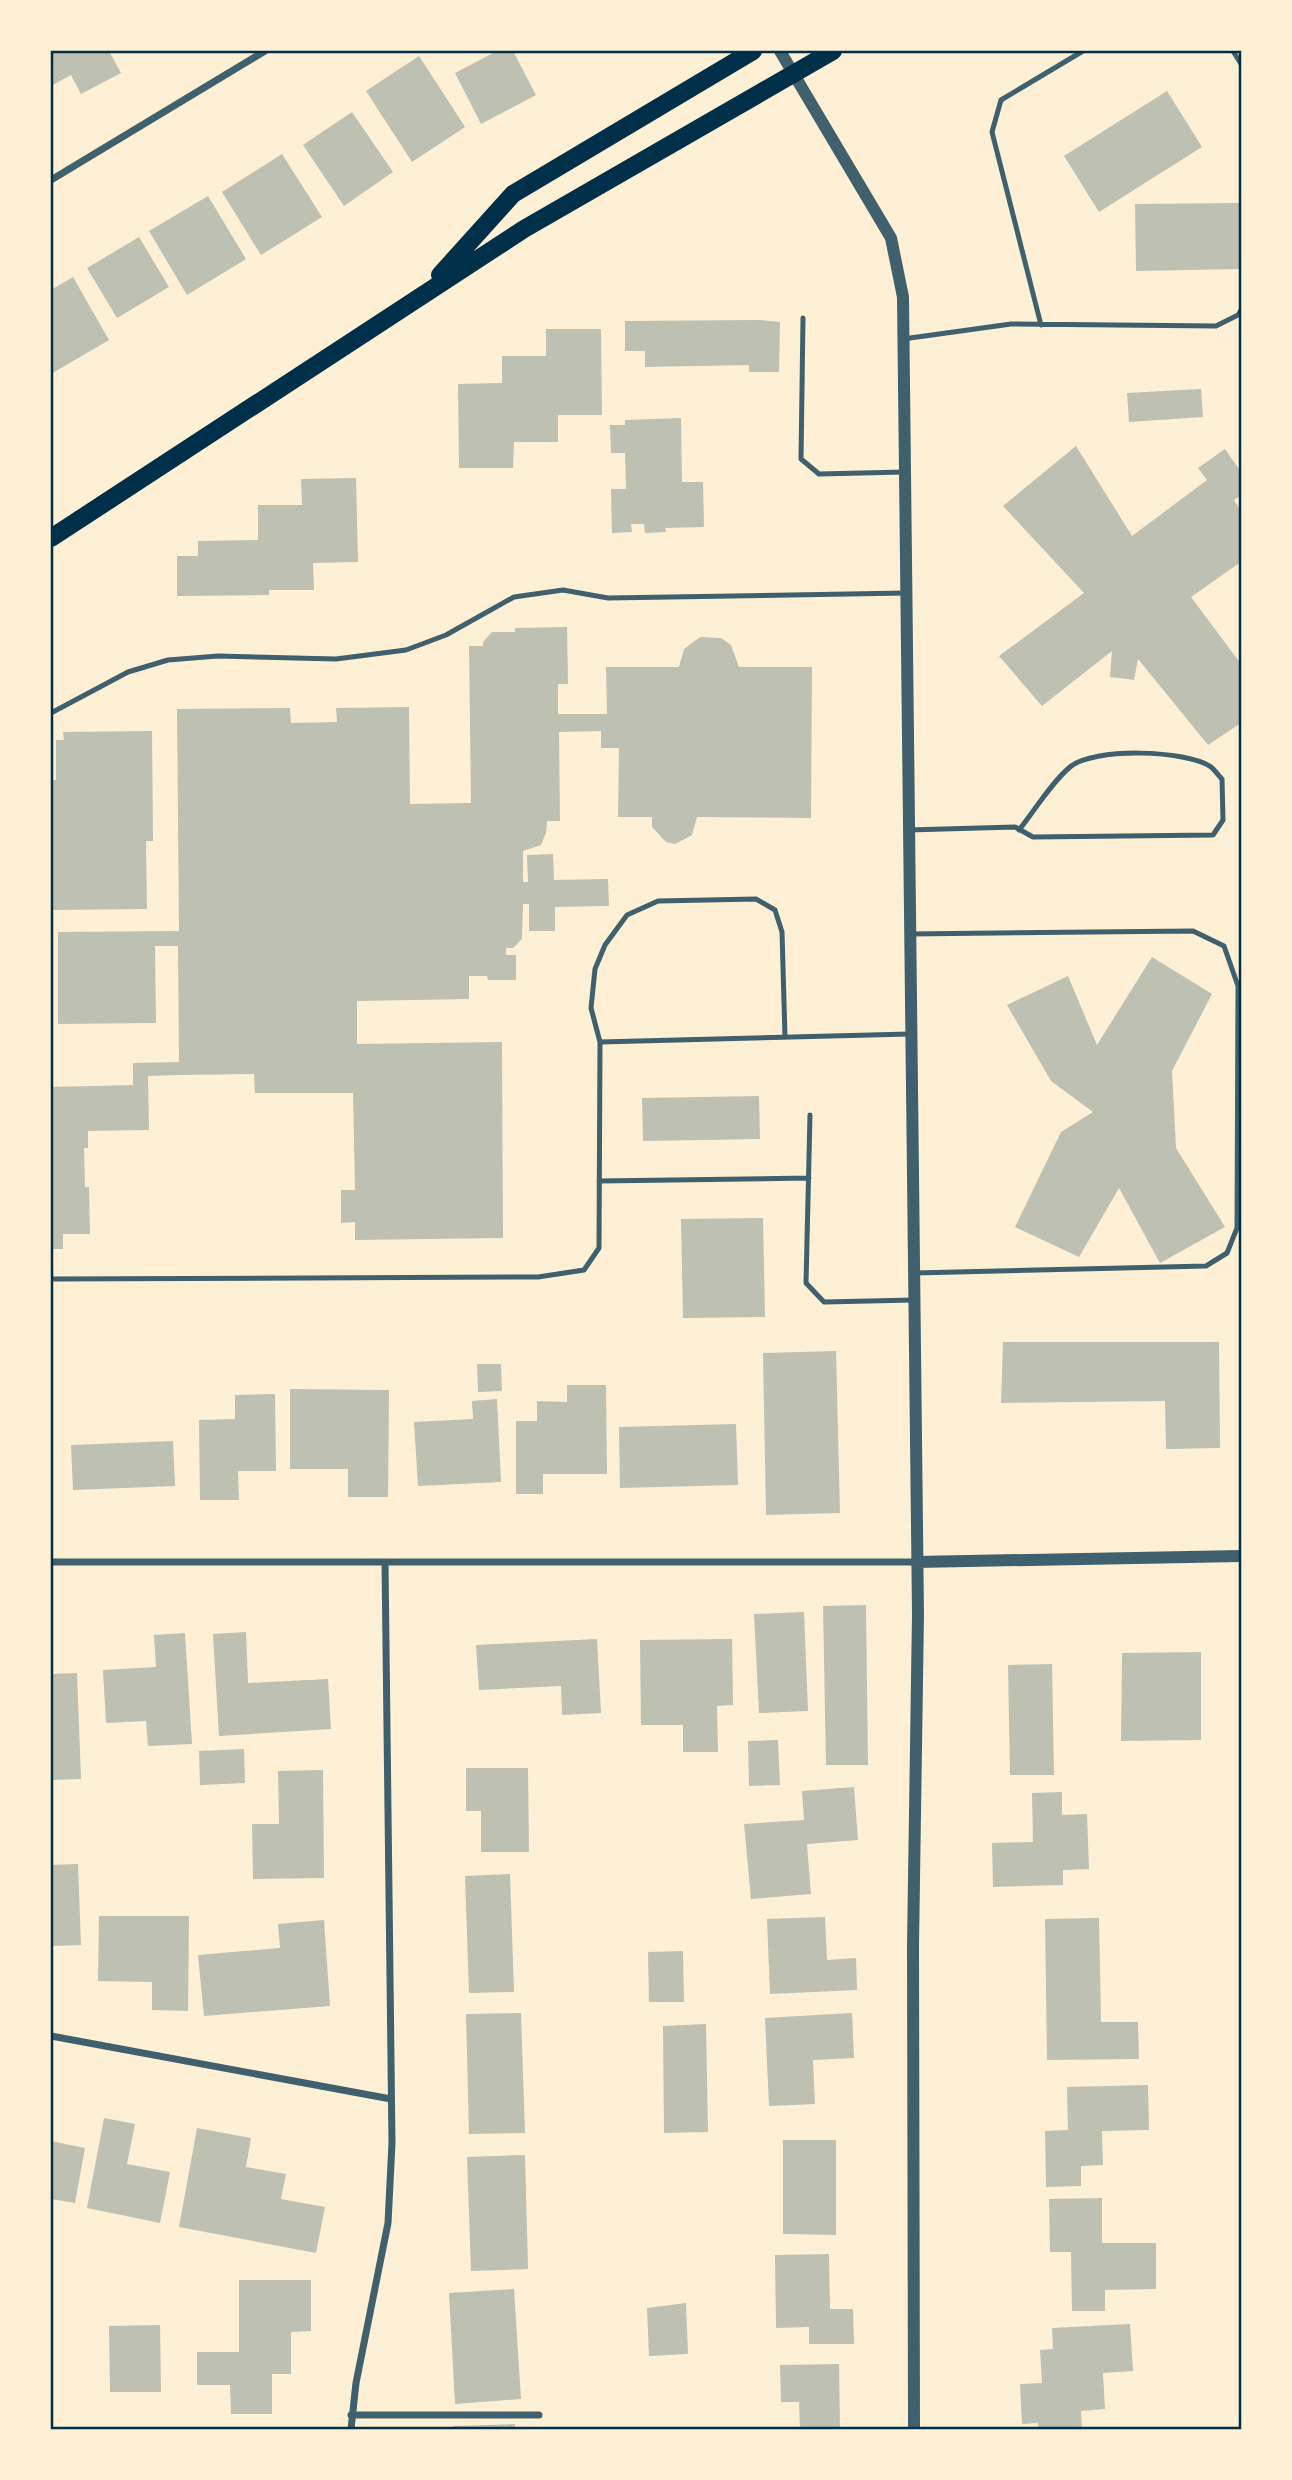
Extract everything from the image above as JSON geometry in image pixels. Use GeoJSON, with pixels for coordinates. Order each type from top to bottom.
{"type":"FeatureCollection","features":[{"type":"Feature","properties":{"kind":"main road"},"geometry":{"type":"LineString","coordinates":[[426,290],[513,194],[753,51]]}},
{"type":"Feature","properties":{"kind":"main road"},"geometry":{"type":"LineString","coordinates":[[51,538],[426,290],[524,229],[833,51]]}},
{"type":"Feature","properties":{"kind":"street"},"geometry":{"type":"LineString","coordinates":[[51,180],[265,51]]}},
{"type":"Feature","properties":{"kind":"street"},"geometry":{"type":"LineString","coordinates":[[780,51],[891,238],[903,297],[916,1562],[913,1946],[914,2429]]}},
{"type":"Feature","properties":{"kind":"street"},"geometry":{"type":"LineString","coordinates":[[51,1562],[916,1562],[1241,1556]]}},
{"type":"Feature","properties":{"kind":"street"},"geometry":{"type":"LineString","coordinates":[[351,2429],[351,2415],[388,2223],[391,2099],[385,1562]]}},
{"type":"Feature","properties":{"kind":"street"},"geometry":{"type":"LineString","coordinates":[[51,2036],[391,2099]]}},
{"type":"Feature","properties":{"kind":"street"},"geometry":{"type":"LineString","coordinates":[[351,2415],[539,2415]]}},
{"type":"Feature","properties":{"kind":"lane"},"geometry":{"type":"LineString","coordinates":[[1041,325],[992,132],[1001,100],[1083,51]]}},
{"type":"Feature","properties":{"kind":"lane"},"geometry":{"type":"LineString","coordinates":[[1234,51],[1241,64]]}},
{"type":"Feature","properties":{"kind":"lane"},"geometry":{"type":"LineString","coordinates":[[903,339],[1011,324],[1216,326],[1238,315],[1241,310]]}},
{"type":"Feature","properties":{"kind":"lane"},"geometry":{"type":"LineString","coordinates":[[803,318],[802,458],[819,474],[904,472]]}},
{"type":"Feature","properties":{"kind":"lane"},"geometry":{"type":"LineString","coordinates":[[51,713],[82,694],[128,672],[168,660],[218,656],[336,659],[406,650],[446,635],[514,597],[538,593],[563,590],[608,598],[906,593]]}},
{"type":"Feature","properties":{"kind":"lane"},"geometry":{"type":"LineString","coordinates":[[908,830],[1015,827],[1019,830],[1033,837],[1213,835],[1223,820],[1222,779],[1210,766],[1194,761],[1133,751],[1102,753],[1071,766],[1019,830]]}},
{"type":"Feature","properties":{"kind":"lane"},"geometry":{"type":"LineString","coordinates":[[51,1279],[538,1277],[584,1270],[599,1248],[600,1042],[592,1008],[595,969],[605,944],[627,915],[658,901],[756,899],[775,910],[782,932],[785,1037]]}},
{"type":"Feature","properties":{"kind":"lane"},"geometry":{"type":"LineString","coordinates":[[909,934],[1193,931],[1224,946],[1238,986],[1237,1228],[1227,1253],[1206,1266],[913,1273]]}},
{"type":"Feature","properties":{"kind":"lane"},"geometry":{"type":"LineString","coordinates":[[600,1042],[910,1034]]}},
{"type":"Feature","properties":{"kind":"lane"},"geometry":{"type":"LineString","coordinates":[[810,1115],[806,1283],[824,1302],[914,1300]]}},
{"type":"Feature","properties":{"kind":"lane"},"geometry":{"type":"LineString","coordinates":[[599,1181],[809,1178]]}},
{"type":"Feature","properties":{"kind":"building"},"geometry":{"type":"Polygon","coordinates":[[[51,51],[109,51],[121,73],[81,94],[71,75],[51,86],[51,51]]]}},
{"type":"Feature","properties":{"kind":"building"},"geometry":{"type":"Polygon","coordinates":[[[497,51],[513,51],[536,95],[481,124],[455,73],[497,51]]]}},
{"type":"Feature","properties":{"kind":"building"},"geometry":{"type":"Polygon","coordinates":[[[419,56],[465,127],[412,162],[366,91],[419,56]]]}},
{"type":"Feature","properties":{"kind":"building"},"geometry":{"type":"Polygon","coordinates":[[[1167,91],[1202,147],[1099,212],[1064,156],[1167,91]]]}},
{"type":"Feature","properties":{"kind":"building"},"geometry":{"type":"Polygon","coordinates":[[[352,112],[393,172],[344,206],[303,145],[352,112]]]}},
{"type":"Feature","properties":{"kind":"building"},"geometry":{"type":"Polygon","coordinates":[[[282,154],[322,217],[261,255],[222,192],[282,154]]]}},
{"type":"Feature","properties":{"kind":"building"},"geometry":{"type":"Polygon","coordinates":[[[208,196],[246,259],[187,295],[149,231],[208,196]]]}},
{"type":"Feature","properties":{"kind":"building"},"geometry":{"type":"Polygon","coordinates":[[[1241,203],[1241,269],[1136,271],[1135,204],[1241,203]]]}},
{"type":"Feature","properties":{"kind":"building"},"geometry":{"type":"Polygon","coordinates":[[[139,237],[169,287],[117,318],[87,268],[139,237]]]}},
{"type":"Feature","properties":{"kind":"building"},"geometry":{"type":"Polygon","coordinates":[[[73,277],[109,340],[51,374],[51,290],[73,277]]]}},
{"type":"Feature","properties":{"kind":"building"},"geometry":{"type":"Polygon","coordinates":[[[625,321],[780,322],[779,372],[749,372],[749,365],[645,367],[645,351],[625,351],[625,321]]]}},
{"type":"Feature","properties":{"kind":"building"},"geometry":{"type":"Polygon","coordinates":[[[546,329],[601,329],[602,415],[558,415],[558,442],[514,442],[513,468],[459,468],[458,384],[502,383],[502,356],[546,356],[546,329]]]}},
{"type":"Feature","properties":{"kind":"building"},"geometry":{"type":"Polygon","coordinates":[[[1201,389],[1203,417],[1129,422],[1127,393],[1201,389]]]}},
{"type":"Feature","properties":{"kind":"building"},"geometry":{"type":"Polygon","coordinates":[[[681,418],[682,482],[703,482],[704,527],[665,528],[666,532],[645,533],[644,524],[631,524],[632,532],[612,533],[611,489],[626,489],[625,453],[611,453],[610,425],[625,425],[625,420],[681,418]]]}},
{"type":"Feature","properties":{"kind":"building"},"geometry":{"type":"Polygon","coordinates":[[[1076,446],[1132,536],[1207,480],[1198,468],[1225,449],[1241,472],[1241,495],[1234,500],[1241,511],[1241,562],[1191,597],[1241,664],[1241,723],[1208,745],[1138,659],[1134,680],[1110,677],[1112,651],[1042,706],[999,656],[1084,593],[1003,506],[1076,446]]]}},
{"type":"Feature","properties":{"kind":"building"},"geometry":{"type":"Polygon","coordinates":[[[356,478],[358,562],[313,563],[314,590],[269,590],[269,595],[177,596],[177,556],[198,556],[198,541],[258,540],[258,505],[302,505],[301,479],[356,478]]]}},
{"type":"Feature","properties":{"kind":"building"},"geometry":{"type":"Polygon","coordinates":[[[567,627],[568,684],[558,684],[558,714],[607,714],[606,667],[679,667],[684,649],[700,637],[721,638],[731,645],[739,667],[812,667],[811,818],[697,817],[692,835],[675,844],[666,842],[652,827],[652,817],[618,817],[619,748],[601,748],[601,731],[559,732],[560,821],[547,821],[541,845],[523,851],[523,882],[528,882],[527,855],[553,854],[554,880],[608,879],[609,906],[555,907],[555,931],[529,931],[529,904],[523,904],[522,939],[513,948],[506,948],[506,955],[516,955],[516,980],[488,980],[487,976],[469,976],[469,999],[357,1001],[357,1044],[502,1042],[503,1238],[355,1240],[355,1222],[341,1223],[341,1190],[355,1190],[353,1093],[255,1093],[254,1074],[180,1075],[148,1076],[149,1130],[88,1131],[88,1148],[84,1148],[85,1187],[89,1187],[90,1234],[63,1234],[63,1249],[51,1249],[51,1087],[133,1085],[133,1063],[179,1062],[178,946],[155,946],[156,1023],[58,1024],[58,932],[179,931],[177,709],[290,708],[291,723],[337,722],[336,708],[409,707],[410,804],[471,803],[469,646],[483,646],[483,642],[492,632],[515,632],[515,628],[567,627]]]}},
{"type":"Feature","properties":{"kind":"building"},"geometry":{"type":"Polygon","coordinates":[[[152,731],[153,841],[146,841],[147,909],[52,910],[51,780],[56,780],[56,740],[64,740],[63,732],[152,731]]]}},
{"type":"Feature","properties":{"kind":"building"},"geometry":{"type":"Polygon","coordinates":[[[1152,957],[1212,994],[1172,1071],[1176,1148],[1225,1227],[1160,1263],[1119,1188],[1079,1257],[1015,1227],[1061,1132],[1093,1112],[1051,1081],[1007,1005],[1068,976],[1097,1045],[1152,957]]]}},
{"type":"Feature","properties":{"kind":"building"},"geometry":{"type":"Polygon","coordinates":[[[759,1096],[760,1139],[643,1141],[642,1098],[759,1096]]]}},
{"type":"Feature","properties":{"kind":"building"},"geometry":{"type":"Polygon","coordinates":[[[763,1218],[765,1317],[683,1318],[681,1219],[763,1218]]]}},
{"type":"Feature","properties":{"kind":"building"},"geometry":{"type":"Polygon","coordinates":[[[1003,1342],[1219,1342],[1220,1448],[1166,1449],[1165,1401],[1001,1403],[1003,1342]]]}},
{"type":"Feature","properties":{"kind":"building"},"geometry":{"type":"Polygon","coordinates":[[[836,1351],[840,1513],[766,1515],[763,1353],[836,1351]]]}},
{"type":"Feature","properties":{"kind":"building"},"geometry":{"type":"Polygon","coordinates":[[[477,1364],[501,1364],[502,1391],[478,1392],[477,1364]]]}},
{"type":"Feature","properties":{"kind":"building"},"geometry":{"type":"Polygon","coordinates":[[[567,1385],[606,1385],[607,1474],[543,1474],[543,1494],[516,1494],[516,1421],[537,1421],[537,1401],[567,1402],[567,1385]]]}},
{"type":"Feature","properties":{"kind":"building"},"geometry":{"type":"Polygon","coordinates":[[[290,1389],[389,1390],[388,1497],[348,1497],[348,1469],[290,1469],[290,1389]]]}},
{"type":"Feature","properties":{"kind":"building"},"geometry":{"type":"Polygon","coordinates":[[[275,1394],[276,1471],[238,1471],[239,1500],[200,1500],[199,1420],[235,1419],[235,1395],[275,1394]]]}},
{"type":"Feature","properties":{"kind":"building"},"geometry":{"type":"Polygon","coordinates":[[[497,1399],[501,1482],[418,1486],[414,1422],[473,1419],[472,1401],[497,1399]]]}},
{"type":"Feature","properties":{"kind":"building"},"geometry":{"type":"Polygon","coordinates":[[[736,1424],[738,1485],[620,1488],[619,1427],[736,1424]]]}},
{"type":"Feature","properties":{"kind":"building"},"geometry":{"type":"Polygon","coordinates":[[[173,1441],[175,1486],[73,1490],[71,1445],[173,1441]]]}},
{"type":"Feature","properties":{"kind":"building"},"geometry":{"type":"Polygon","coordinates":[[[866,1605],[868,1765],[826,1765],[823,1606],[866,1605]]]}},
{"type":"Feature","properties":{"kind":"building"},"geometry":{"type":"Polygon","coordinates":[[[804,1612],[808,1711],[759,1713],[754,1614],[804,1612]]]}},
{"type":"Feature","properties":{"kind":"building"},"geometry":{"type":"Polygon","coordinates":[[[246,1632],[248,1683],[328,1679],[331,1729],[219,1736],[213,1634],[246,1632]]]}},
{"type":"Feature","properties":{"kind":"building"},"geometry":{"type":"Polygon","coordinates":[[[185,1633],[192,1744],[148,1746],[146,1721],[106,1723],[103,1670],[156,1667],[154,1635],[185,1633]]]}},
{"type":"Feature","properties":{"kind":"building"},"geometry":{"type":"Polygon","coordinates":[[[597,1639],[601,1713],[562,1715],[561,1686],[479,1690],[476,1645],[597,1639]]]}},
{"type":"Feature","properties":{"kind":"building"},"geometry":{"type":"Polygon","coordinates":[[[732,1639],[733,1705],[717,1706],[718,1752],[683,1752],[683,1725],[641,1725],[640,1640],[732,1639]]]}},
{"type":"Feature","properties":{"kind":"building"},"geometry":{"type":"Polygon","coordinates":[[[1201,1652],[1201,1740],[1121,1741],[1122,1653],[1201,1652]]]}},
{"type":"Feature","properties":{"kind":"building"},"geometry":{"type":"Polygon","coordinates":[[[1052,1664],[1054,1775],[1010,1775],[1008,1665],[1052,1664]]]}},
{"type":"Feature","properties":{"kind":"building"},"geometry":{"type":"Polygon","coordinates":[[[77,1673],[81,1779],[51,1780],[51,1674],[77,1673]]]}},
{"type":"Feature","properties":{"kind":"building"},"geometry":{"type":"Polygon","coordinates":[[[778,1740],[780,1785],[749,1786],[748,1741],[778,1740]]]}},
{"type":"Feature","properties":{"kind":"building"},"geometry":{"type":"Polygon","coordinates":[[[244,1749],[245,1783],[200,1785],[199,1751],[244,1749]]]}},
{"type":"Feature","properties":{"kind":"building"},"geometry":{"type":"Polygon","coordinates":[[[466,1768],[528,1768],[529,1852],[481,1852],[481,1811],[466,1811],[466,1768]]]}},
{"type":"Feature","properties":{"kind":"building"},"geometry":{"type":"Polygon","coordinates":[[[323,1770],[324,1878],[253,1879],[252,1824],[279,1824],[278,1771],[323,1770]]]}},
{"type":"Feature","properties":{"kind":"building"},"geometry":{"type":"Polygon","coordinates":[[[854,1787],[858,1840],[807,1844],[811,1894],[751,1899],[744,1824],[804,1820],[802,1791],[854,1787]]]}},
{"type":"Feature","properties":{"kind":"building"},"geometry":{"type":"Polygon","coordinates":[[[1062,1792],[1062,1815],[1087,1814],[1089,1869],[1063,1870],[1063,1885],[993,1887],[992,1843],[1033,1842],[1032,1793],[1062,1792]]]}},
{"type":"Feature","properties":{"kind":"building"},"geometry":{"type":"Polygon","coordinates":[[[78,1864],[81,1945],[51,1946],[51,1865],[78,1864]]]}},
{"type":"Feature","properties":{"kind":"building"},"geometry":{"type":"Polygon","coordinates":[[[510,1874],[514,1992],[469,1993],[465,1876],[510,1874]]]}},
{"type":"Feature","properties":{"kind":"building"},"geometry":{"type":"Polygon","coordinates":[[[99,1916],[189,1916],[188,2011],[152,2010],[152,1982],[98,1981],[99,1916]]]}},
{"type":"Feature","properties":{"kind":"building"},"geometry":{"type":"Polygon","coordinates":[[[825,1917],[827,1960],[856,1958],[857,1990],[770,1994],[767,1919],[825,1917]]]}},
{"type":"Feature","properties":{"kind":"building"},"geometry":{"type":"Polygon","coordinates":[[[1099,1918],[1101,2022],[1138,2022],[1139,2059],[1047,2060],[1045,1919],[1099,1918]]]}},
{"type":"Feature","properties":{"kind":"building"},"geometry":{"type":"Polygon","coordinates":[[[324,1920],[330,2006],[204,2016],[198,1955],[280,1948],[278,1924],[324,1920]]]}},
{"type":"Feature","properties":{"kind":"building"},"geometry":{"type":"Polygon","coordinates":[[[683,1951],[684,2002],[649,2002],[648,1952],[683,1951]]]}},
{"type":"Feature","properties":{"kind":"building"},"geometry":{"type":"Polygon","coordinates":[[[521,2013],[525,2133],[469,2134],[466,2014],[521,2013]]]}},
{"type":"Feature","properties":{"kind":"building"},"geometry":{"type":"Polygon","coordinates":[[[852,2013],[854,2058],[813,2060],[815,2104],[769,2106],[765,2018],[852,2013]]]}},
{"type":"Feature","properties":{"kind":"building"},"geometry":{"type":"Polygon","coordinates":[[[706,2024],[708,2132],[664,2133],[663,2026],[706,2024]]]}},
{"type":"Feature","properties":{"kind":"building"},"geometry":{"type":"Polygon","coordinates":[[[1148,2085],[1149,2130],[1102,2131],[1103,2165],[1081,2166],[1081,2186],[1046,2187],[1045,2131],[1068,2130],[1067,2087],[1148,2085]]]}},
{"type":"Feature","properties":{"kind":"building"},"geometry":{"type":"Polygon","coordinates":[[[104,2118],[135,2124],[127,2164],[170,2172],[160,2223],[87,2208],[104,2118]]]}},
{"type":"Feature","properties":{"kind":"building"},"geometry":{"type":"Polygon","coordinates":[[[197,2128],[251,2138],[246,2167],[286,2174],[281,2199],[325,2207],[316,2253],[179,2227],[197,2128]]]}},
{"type":"Feature","properties":{"kind":"building"},"geometry":{"type":"Polygon","coordinates":[[[783,2140],[836,2140],[836,2235],[783,2234],[783,2140]]]}},
{"type":"Feature","properties":{"kind":"building"},"geometry":{"type":"Polygon","coordinates":[[[51,2141],[85,2148],[75,2203],[51,2199],[51,2141]]]}},
{"type":"Feature","properties":{"kind":"building"},"geometry":{"type":"Polygon","coordinates":[[[525,2155],[528,2269],[471,2271],[467,2157],[525,2155]]]}},
{"type":"Feature","properties":{"kind":"building"},"geometry":{"type":"Polygon","coordinates":[[[1102,2198],[1102,2243],[1156,2243],[1156,2289],[1105,2290],[1105,2311],[1072,2311],[1071,2252],[1050,2252],[1049,2199],[1102,2198]]]}},
{"type":"Feature","properties":{"kind":"building"},"geometry":{"type":"Polygon","coordinates":[[[829,2254],[830,2309],[853,2309],[854,2344],[809,2344],[809,2327],[776,2328],[775,2255],[829,2254]]]}},
{"type":"Feature","properties":{"kind":"building"},"geometry":{"type":"Polygon","coordinates":[[[239,2280],[311,2280],[311,2331],[291,2332],[291,2374],[272,2374],[272,2414],[231,2414],[230,2385],[197,2385],[197,2352],[239,2352],[239,2280]]]}},
{"type":"Feature","properties":{"kind":"building"},"geometry":{"type":"Polygon","coordinates":[[[514,2289],[521,2399],[455,2404],[449,2293],[514,2289]]]}},
{"type":"Feature","properties":{"kind":"building"},"geometry":{"type":"Polygon","coordinates":[[[686,2303],[688,2354],[649,2356],[647,2308],[686,2303]]]}},
{"type":"Feature","properties":{"kind":"building"},"geometry":{"type":"Polygon","coordinates":[[[1130,2324],[1133,2371],[1103,2373],[1105,2409],[1081,2411],[1082,2429],[1038,2429],[1038,2423],[1022,2424],[1020,2384],[1042,2383],[1040,2350],[1053,2349],[1052,2328],[1130,2324]]]}},
{"type":"Feature","properties":{"kind":"building"},"geometry":{"type":"Polygon","coordinates":[[[160,2325],[161,2392],[110,2392],[109,2326],[160,2325]]]}},
{"type":"Feature","properties":{"kind":"building"},"geometry":{"type":"Polygon","coordinates":[[[839,2364],[840,2429],[800,2429],[799,2402],[781,2402],[780,2365],[839,2364]]]}},
{"type":"Feature","properties":{"kind":"building"},"geometry":{"type":"Polygon","coordinates":[[[515,2424],[515,2429],[453,2429],[453,2426],[515,2424]]]}}]}
